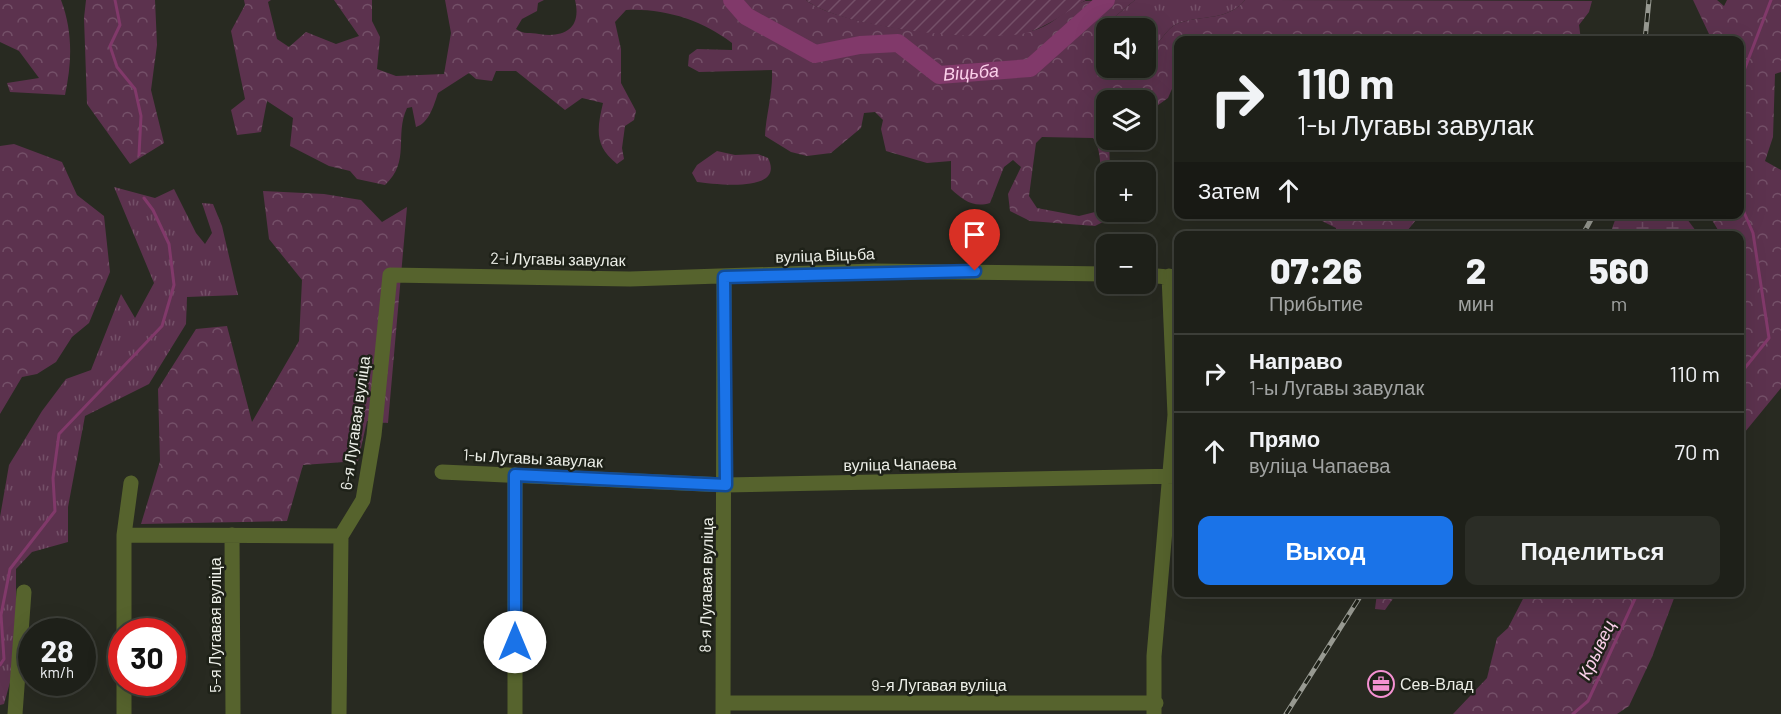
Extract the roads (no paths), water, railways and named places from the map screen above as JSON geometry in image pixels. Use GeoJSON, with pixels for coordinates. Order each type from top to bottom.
{"type":"FeatureCollection","features":[{"type":"Feature","properties":{"kind":"street","name":"вуліца Віцьба"},"geometry":{"type":"LineString","coordinates":[[724,277],[896,271],[1096,274]]}},
{"type":"Feature","properties":{"kind":"street","name":"2-і Лугавы завулак"},"geometry":{"type":"LineString","coordinates":[[390,275],[630,279],[724,277]]}},
{"type":"Feature","properties":{"kind":"street","name":"6-я Лугавая вуліца"},"geometry":{"type":"LineString","coordinates":[[341,536],[363,500],[374,435],[390,275]]}},
{"type":"Feature","properties":{"kind":"street"},"geometry":{"type":"LineString","coordinates":[[1156,276],[1174,277],[1174,415]]}},
{"type":"Feature","properties":{"kind":"street","name":"8-я Лугавая вуліца"},"geometry":{"type":"LineString","coordinates":[[723,709],[726,485],[724,277]]}},
{"type":"Feature","properties":{"kind":"street","name":"1-ы Лугавы завулак"},"geometry":{"type":"LineString","coordinates":[[442,472],[622,480]]}},
{"type":"Feature","properties":{"kind":"street"},"geometry":{"type":"LineString","coordinates":[[515,475],[515,714]]}},
{"type":"Feature","properties":{"kind":"street","name":"вуліца Чапаева"},"geometry":{"type":"LineString","coordinates":[[622,480],[726,485],[1174,476]]}},
{"type":"Feature","properties":{"kind":"street"},"geometry":{"type":"LineString","coordinates":[[124,618],[124,535],[131,483]]}},
{"type":"Feature","properties":{"kind":"street"},"geometry":{"type":"LineString","coordinates":[[1155,708],[1154,656],[1174,485]]}},
{"type":"Feature","properties":{"kind":"street"},"geometry":{"type":"LineString","coordinates":[[124,535],[341,536],[339,714]]}},
{"type":"Feature","properties":{"kind":"street","name":"5-я Лугавая вуліца"},"geometry":{"type":"LineString","coordinates":[[232,535],[233,714]]}},
{"type":"Feature","properties":{"kind":"street"},"geometry":{"type":"LineString","coordinates":[[15,714],[24,592]]}},
{"type":"Feature","properties":{"kind":"street"},"geometry":{"type":"LineString","coordinates":[[124,696],[124,714]]}},
{"type":"Feature","properties":{"kind":"street","name":"9-я Лугавая вуліца"},"geometry":{"type":"LineString","coordinates":[[723,709],[1155,708]]}},
{"type":"Feature","properties":{"kind":"waterway"},"geometry":{"type":"LineString","coordinates":[[115,0],[120,25],[110,46],[117,67],[135,89],[141,116],[139,155]]}},
{"type":"Feature","properties":{"kind":"waterway","name":"Віцьба"},"geometry":{"type":"LineString","coordinates":[[732,0],[746,16],[815,54],[860,45],[898,43],[939,75],[1030,68],[1106,0]]}},
{"type":"Feature","properties":{"kind":"waterway","name":"Крывец"},"geometry":{"type":"LineString","coordinates":[[1744,71],[1771,0]]}},
{"type":"Feature","properties":{"kind":"waterway"},"geometry":{"type":"LineString","coordinates":[[0,665],[4,659],[1,615],[10,569],[55,511],[53,478],[59,434],[162,326],[174,285],[169,244],[153,210],[144,198]]}},
{"type":"Feature","properties":{"kind":"waterway","name":"Крывец"},"geometry":{"type":"LineString","coordinates":[[1744,212],[1753,233],[1769,338],[1744,369]]}},
{"type":"Feature","properties":{"kind":"waterway","name":"Крывец"},"geometry":{"type":"LineString","coordinates":[[1573,714],[1588,701],[1636,597]]}},
{"type":"Feature","properties":{"kind":"railway"},"geometry":{"type":"LineString","coordinates":[[1645,36],[1649,0]]}},
{"type":"Feature","properties":{"kind":"railway"},"geometry":{"type":"LineString","coordinates":[[1585,231],[1591,219]]}},
{"type":"Feature","properties":{"kind":"railway"},"geometry":{"type":"LineString","coordinates":[[1286,714],[1360,597]]}},
{"type":"Feature","properties":{"kind":"place","name":"Сев-Влад"},"geometry":{"type":"Point","coordinates":[1381,684]}}]}
